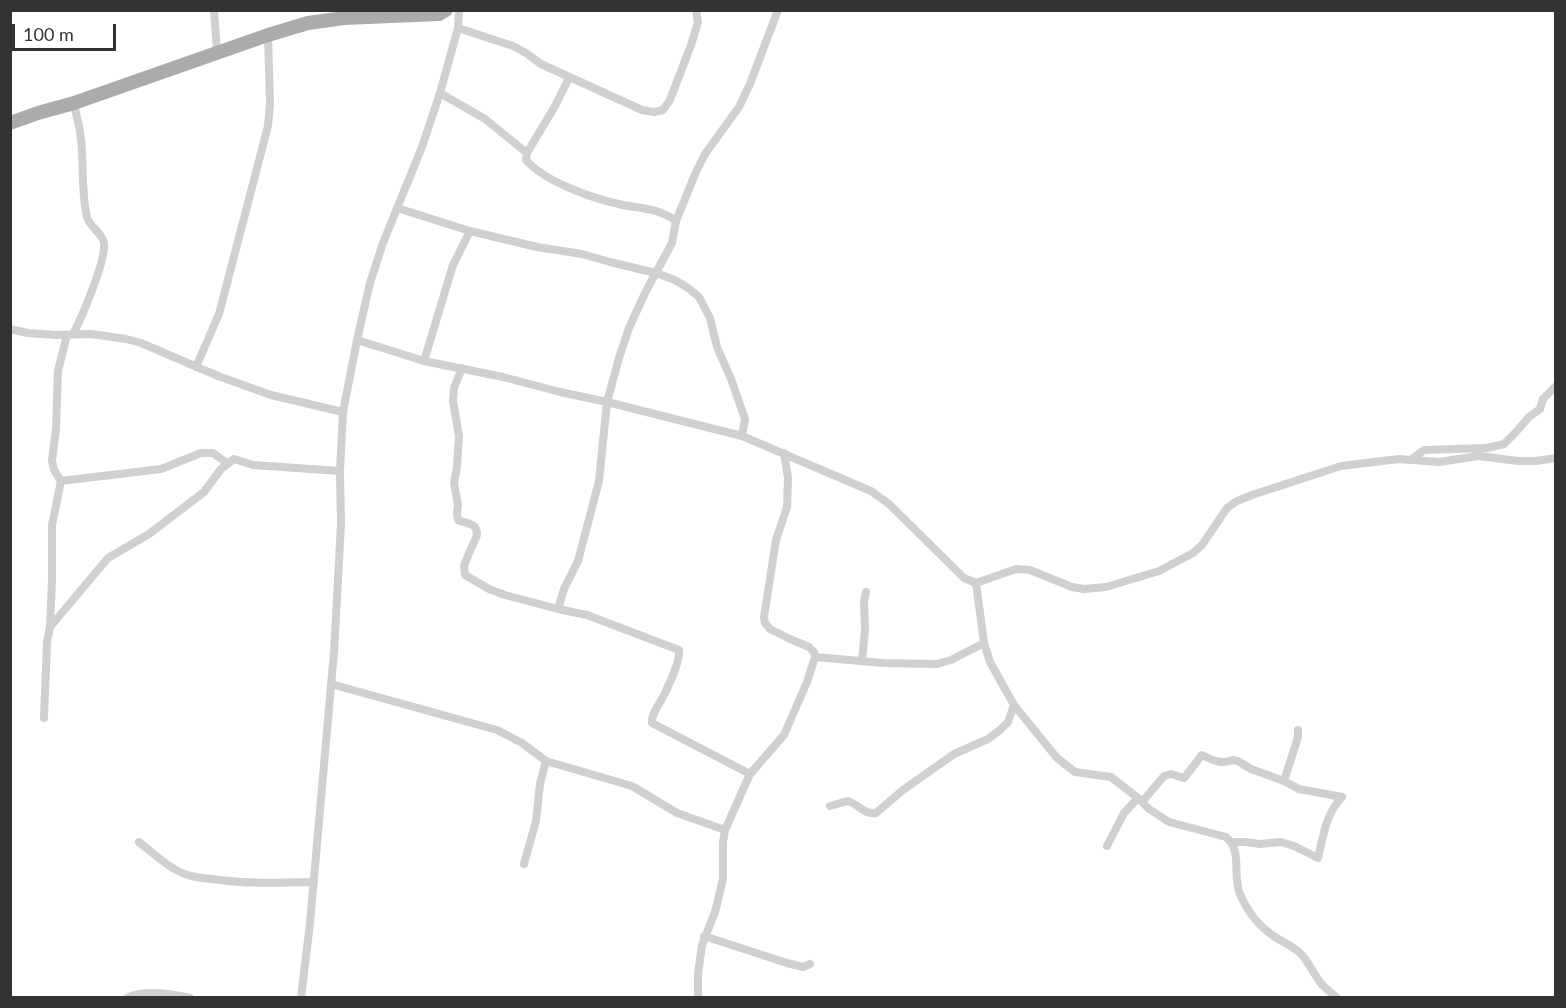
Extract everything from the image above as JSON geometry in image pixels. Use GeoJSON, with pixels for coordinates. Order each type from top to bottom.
{"type":"FeatureCollection","features":[{"type":"Feature","properties":{"kind":"main road"},"geometry":{"type":"LineString","coordinates":[[10,123],[308,22],[439,14],[446,10]]}},
{"type":"Feature","properties":{"kind":"street"},"geometry":{"type":"LineString","coordinates":[[214,10],[217,52]]}},
{"type":"Feature","properties":{"kind":"street"},"geometry":{"type":"LineString","coordinates":[[301,998],[314,882],[331,684],[341,524],[340,471],[343,412],[370,283],[440,93],[458,28],[459,10]]}},
{"type":"Feature","properties":{"kind":"street"},"geometry":{"type":"LineString","coordinates":[[458,28],[513,46],[569,78],[642,110],[654,112],[663,110],[670,100],[698,22],[696,10]]}},
{"type":"Feature","properties":{"kind":"street"},"geometry":{"type":"LineString","coordinates":[[558,609],[564,589],[578,561],[599,481],[607,402],[629,328],[672,243],[676,221],[696,172],[750,84],[778,10]]}},
{"type":"Feature","properties":{"kind":"street"},"geometry":{"type":"LineString","coordinates":[[196,368],[219,314],[268,126],[270,104],[268,34]]}},
{"type":"Feature","properties":{"kind":"street"},"geometry":{"type":"LineString","coordinates":[[569,78],[549,118],[527,153],[526,160],[531,166],[569,187],[612,202],[654,210],[676,221]]}},
{"type":"Feature","properties":{"kind":"street"},"geometry":{"type":"LineString","coordinates":[[440,93],[485,118],[527,153]]}},
{"type":"Feature","properties":{"kind":"street"},"geometry":{"type":"LineString","coordinates":[[44,718],[47,642],[51,627],[52,525],[61,482],[52,461],[56,429],[57,371],[70,334],[84,311],[104,250],[101,235],[91,226],[88,219],[84,200],[81,139],[74,103]]}},
{"type":"Feature","properties":{"kind":"street"},"geometry":{"type":"LineString","coordinates":[[397,208],[470,231],[537,248],[582,254],[656,273],[688,288],[699,297],[710,318],[717,347],[745,419],[742,436]]}},
{"type":"Feature","properties":{"kind":"street"},"geometry":{"type":"LineString","coordinates":[[424,361],[453,265],[470,231]]}},
{"type":"Feature","properties":{"kind":"street"},"geometry":{"type":"LineString","coordinates":[[10,329],[28,333],[92,334],[126,339],[141,343],[196,368],[271,395],[343,412]]}},
{"type":"Feature","properties":{"kind":"street"},"geometry":{"type":"LineString","coordinates":[[357,340],[424,361],[503,377],[742,436],[871,491],[889,504],[964,578],[976,583],[1016,568],[1030,570],[1072,587],[1084,589],[1106,587],[1159,571],[1193,553],[1202,545],[1227,508],[1237,501],[1341,466],[1399,459],[1439,462],[1479,456],[1518,461],[1556,458]]}},
{"type":"Feature","properties":{"kind":"street"},"geometry":{"type":"LineString","coordinates":[[462,368],[454,388],[453,401],[459,435],[454,483],[458,505],[457,515],[458,520],[475,526],[478,531],[464,566],[465,575],[505,595],[586,615],[679,650],[678,660],[666,693],[652,717],[652,723],[750,774]]}},
{"type":"Feature","properties":{"kind":"street"},"geometry":{"type":"LineString","coordinates":[[1412,459],[1424,450],[1487,448],[1504,444],[1529,417],[1540,409],[1543,399],[1556,386]]}},
{"type":"Feature","properties":{"kind":"street"},"geometry":{"type":"LineString","coordinates":[[61,482],[161,469],[201,453],[213,453],[227,463]]}},
{"type":"Feature","properties":{"kind":"street"},"geometry":{"type":"LineString","coordinates":[[698,998],[698,974],[702,945],[715,912],[723,879],[725,830],[750,774],[784,735],[815,657],[809,647],[770,629],[764,617],[776,540],[787,507],[788,478],[784,453]]}},
{"type":"Feature","properties":{"kind":"street"},"geometry":{"type":"LineString","coordinates":[[51,627],[108,558],[149,534],[204,492],[227,463],[234,459],[253,465],[340,471]]}},
{"type":"Feature","properties":{"kind":"street"},"geometry":{"type":"LineString","coordinates":[[976,583],[984,643],[990,662],[1014,705],[1057,758],[1075,772],[1111,777],[1149,809],[1170,822],[1226,837],[1232,842],[1236,855],[1238,887],[1249,910],[1260,925],[1300,953],[1321,984],[1337,998]]}},
{"type":"Feature","properties":{"kind":"street"},"geometry":{"type":"LineString","coordinates":[[862,661],[866,592]]}},
{"type":"Feature","properties":{"kind":"street"},"geometry":{"type":"LineString","coordinates":[[815,657],[892,664],[937,664],[951,660],[984,643]]}},
{"type":"Feature","properties":{"kind":"street"},"geometry":{"type":"LineString","coordinates":[[331,684],[497,730],[522,743],[546,761],[632,786],[677,813],[725,830]]}},
{"type":"Feature","properties":{"kind":"street"},"geometry":{"type":"LineString","coordinates":[[830,806],[848,801],[867,812],[876,813],[954,753],[988,739],[1000,730],[1008,722],[1014,705]]}},
{"type":"Feature","properties":{"kind":"street"},"geometry":{"type":"LineString","coordinates":[[1284,781],[1298,737],[1298,730]]}},
{"type":"Feature","properties":{"kind":"street"},"geometry":{"type":"LineString","coordinates":[[1107,846],[1124,813],[1164,776],[1171,774],[1184,778],[1202,755],[1220,763],[1232,760],[1238,762],[1299,789],[1342,797],[1330,814],[1318,858],[1281,842],[1260,844],[1232,842]]}},
{"type":"Feature","properties":{"kind":"street"},"geometry":{"type":"LineString","coordinates":[[524,864],[536,821],[540,784],[546,761]]}},
{"type":"Feature","properties":{"kind":"street"},"geometry":{"type":"LineString","coordinates":[[139,842],[187,875],[274,884],[314,882]]}},
{"type":"Feature","properties":{"kind":"street"},"geometry":{"type":"LineString","coordinates":[[704,936],[787,963],[803,967],[810,964]]}},
{"type":"Feature","properties":{"kind":"street"},"geometry":{"type":"LineString","coordinates":[[127,998],[135,994],[168,994],[190,998]]}}]}
